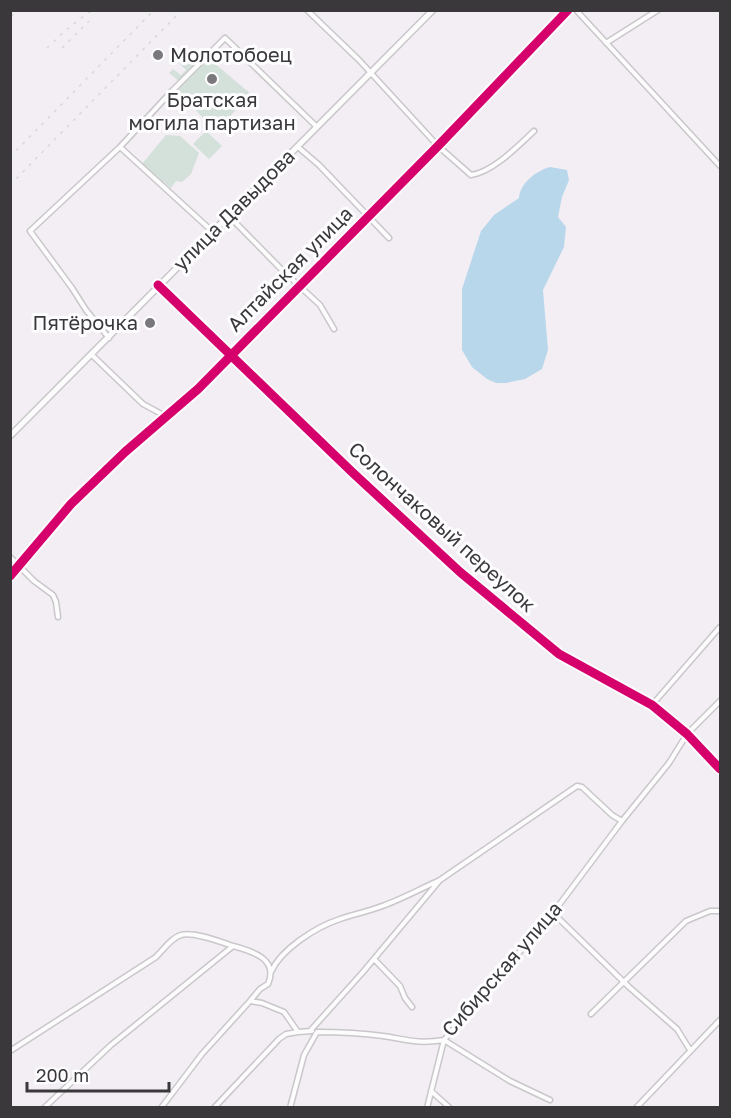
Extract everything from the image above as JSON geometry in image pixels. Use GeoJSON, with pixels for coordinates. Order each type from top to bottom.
{"type":"FeatureCollection","features":[{"type":"Feature","properties":{"kind":"main road","name":"улица Давыдова"},"geometry":{"type":"LineString","coordinates":[[10,436],[110,338],[159,285],[433,10]]}},
{"type":"Feature","properties":{"kind":"street"},"geometry":{"type":"LineString","coordinates":[[307,10],[438,147],[471,175],[480,174],[500,161],[534,131]]}},
{"type":"Feature","properties":{"kind":"street","name":"Алтайская улица"},"geometry":{"type":"LineString","coordinates":[[10,576],[71,504],[125,452],[198,388],[438,147],[568,10]]}},
{"type":"Feature","properties":{"kind":"street"},"geometry":{"type":"LineString","coordinates":[[576,10],[720,166]]}},
{"type":"Feature","properties":{"kind":"street"},"geometry":{"type":"LineString","coordinates":[[606,43],[658,10]]}},
{"type":"Feature","properties":{"kind":"street"},"geometry":{"type":"LineString","coordinates":[[110,338],[86,310],[30,231],[120,147],[225,38],[317,127]]}},
{"type":"Feature","properties":{"kind":"street"},"geometry":{"type":"LineString","coordinates":[[120,147],[213,232]]}},
{"type":"Feature","properties":{"kind":"street"},"geometry":{"type":"LineString","coordinates":[[298,147],[319,165],[389,238]]}},
{"type":"Feature","properties":{"kind":"street"},"geometry":{"type":"LineString","coordinates":[[230,216],[282,270],[320,305],[334,329]]}},
{"type":"Feature","properties":{"kind":"street","name":"Солончаковый переулок"},"geometry":{"type":"LineString","coordinates":[[159,285],[360,480],[469,580],[560,654],[652,705],[687,734],[720,769]]}},
{"type":"Feature","properties":{"kind":"street"},"geometry":{"type":"LineString","coordinates":[[92,355],[143,404],[166,417]]}},
{"type":"Feature","properties":{"kind":"street"},"geometry":{"type":"LineString","coordinates":[[10,557],[53,595],[58,617]]}},
{"type":"Feature","properties":{"kind":"street"},"geometry":{"type":"LineString","coordinates":[[652,705],[720,627]]}},
{"type":"Feature","properties":{"kind":"street","name":"Сибирская улица"},"geometry":{"type":"LineString","coordinates":[[298,1032],[350,1032],[418,1043],[444,1040],[553,913],[669,763],[687,734],[720,700]]}},
{"type":"Feature","properties":{"kind":"street"},"geometry":{"type":"LineString","coordinates":[[161,1107],[202,1054],[260,989],[268,984],[275,964],[289,948],[321,928],[340,919],[387,904],[440,880],[577,786],[582,787],[612,815],[622,821]]}},
{"type":"Feature","properties":{"kind":"street"},"geometry":{"type":"LineString","coordinates":[[310,1031],[440,880]]}},
{"type":"Feature","properties":{"kind":"street"},"geometry":{"type":"LineString","coordinates":[[591,1014],[686,921],[710,911],[720,911]]}},
{"type":"Feature","properties":{"kind":"street"},"geometry":{"type":"LineString","coordinates":[[553,913],[629,987],[677,1029],[690,1050]]}},
{"type":"Feature","properties":{"kind":"street"},"geometry":{"type":"LineString","coordinates":[[10,1051],[156,957],[182,934],[195,935],[258,953],[265,959],[271,972]]}},
{"type":"Feature","properties":{"kind":"street"},"geometry":{"type":"LineString","coordinates":[[44,1107],[111,1046],[233,946]]}},
{"type":"Feature","properties":{"kind":"street"},"geometry":{"type":"LineString","coordinates":[[374,959],[400,986],[412,1007]]}},
{"type":"Feature","properties":{"kind":"street"},"geometry":{"type":"LineString","coordinates":[[214,1107],[279,1039],[286,1034],[298,1032],[284,1012],[250,1001]]}},
{"type":"Feature","properties":{"kind":"street"},"geometry":{"type":"LineString","coordinates":[[636,1107],[720,1020]]}},
{"type":"Feature","properties":{"kind":"street"},"geometry":{"type":"LineString","coordinates":[[290,1107],[304,1055],[317,1032]]}},
{"type":"Feature","properties":{"kind":"street"},"geometry":{"type":"LineString","coordinates":[[427,1107],[444,1040],[510,1081],[550,1100]]}},
{"type":"Feature","properties":{"kind":"street"},"geometry":{"type":"LineString","coordinates":[[431,1091],[450,1107]]}},
{"type":"Feature","properties":{"kind":"shaded area"},"geometry":{"type":"Polygon","coordinates":[[[201,49],[208,51],[179,81],[169,73],[173,69],[181,75],[186,70],[179,63],[196,60],[196,55],[201,49]]]}},
{"type":"Feature","properties":{"kind":"shaded area"},"geometry":{"type":"Polygon","coordinates":[[[208,58],[251,94],[216,131],[177,91],[208,58]]]}},
{"type":"Feature","properties":{"kind":"shaded area"},"geometry":{"type":"Polygon","coordinates":[[[206,131],[222,146],[209,159],[193,144],[206,131]]]}},
{"type":"Feature","properties":{"kind":"shaded area"},"geometry":{"type":"Polygon","coordinates":[[[166,135],[180,136],[199,153],[191,174],[182,182],[176,181],[171,188],[142,164],[166,135]]]}},
{"type":"Feature","properties":{"kind":"water"},"geometry":{"type":"Polygon","coordinates":[[[550,167],[567,170],[569,180],[562,197],[558,217],[566,227],[564,247],[543,290],[548,350],[542,369],[525,379],[496,383],[472,367],[462,350],[462,289],[481,231],[494,215],[519,198],[522,187],[530,178],[550,167]]]}},
{"type":"Feature","properties":{"kind":"railway"},"geometry":{"type":"LineString","coordinates":[[11,16],[20,10]]}},
{"type":"Feature","properties":{"kind":"railway"},"geometry":{"type":"LineString","coordinates":[[47,48],[92,10]]}},
{"type":"Feature","properties":{"kind":"railway"},"geometry":{"type":"LineString","coordinates":[[10,157],[154,10]]}},
{"type":"Feature","properties":{"kind":"railway"},"geometry":{"type":"LineString","coordinates":[[10,185],[182,10]]}},
{"type":"Feature","properties":{"kind":"railway"},"geometry":{"type":"LineString","coordinates":[[62,48],[89,21]]}},
{"type":"Feature","properties":{"kind":"cycle path"},"geometry":{"type":"LineString","coordinates":[[10,576],[71,504],[125,452],[198,389],[438,146],[568,10]]}},
{"type":"Feature","properties":{"kind":"cycle path"},"geometry":{"type":"LineString","coordinates":[[158,285],[352,472],[460,572],[559,654],[652,705],[687,734],[720,769]]}},
{"type":"Feature","properties":{"kind":"place","name":"Молотобоец"},"geometry":{"type":"Point","coordinates":[158,55]}},
{"type":"Feature","properties":{"kind":"place","name":"Братская могила партизан"},"geometry":{"type":"Point","coordinates":[212,79]}},
{"type":"Feature","properties":{"kind":"place","name":"Пятёрочка"},"geometry":{"type":"Point","coordinates":[150,323]}}]}
